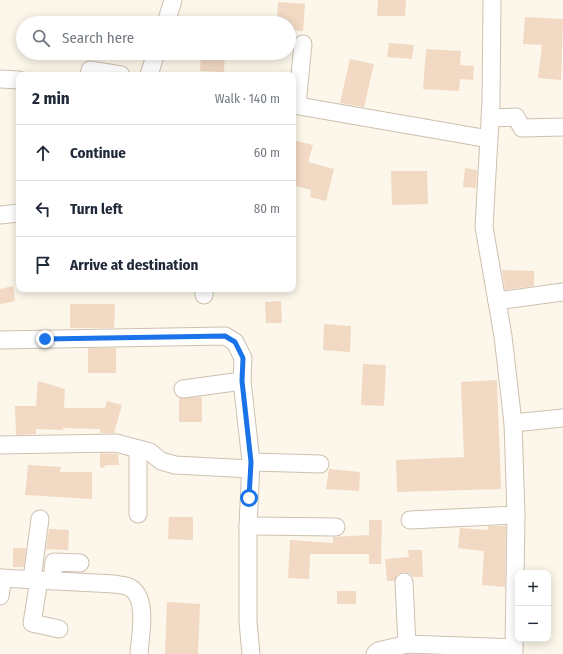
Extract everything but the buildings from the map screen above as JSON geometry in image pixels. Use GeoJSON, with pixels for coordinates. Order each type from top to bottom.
{"type":"FeatureCollection","features":[{"type":"Feature","properties":{"kind":"street"},"geometry":{"type":"LineString","coordinates":[[168,16],[173,0]]}},
{"type":"Feature","properties":{"kind":"street"},"geometry":{"type":"LineString","coordinates":[[375,654],[378,651],[407,644],[514,651],[516,515],[514,423],[497,301],[484,227],[490,118],[492,0]]}},
{"type":"Feature","properties":{"kind":"street"},"geometry":{"type":"LineString","coordinates":[[296,97],[303,44]]}},
{"type":"Feature","properties":{"kind":"street"},"geometry":{"type":"LineString","coordinates":[[150,72],[154,60]]}},
{"type":"Feature","properties":{"kind":"street"},"geometry":{"type":"LineString","coordinates":[[90,72],[90,70],[102,72]]}},
{"type":"Feature","properties":{"kind":"street"},"geometry":{"type":"LineString","coordinates":[[0,79],[16,80]]}},
{"type":"Feature","properties":{"kind":"street"},"geometry":{"type":"LineString","coordinates":[[296,105],[488,139]]}},
{"type":"Feature","properties":{"kind":"street"},"geometry":{"type":"LineString","coordinates":[[490,118],[516,117],[522,128],[563,127]]}},
{"type":"Feature","properties":{"kind":"street"},"geometry":{"type":"LineString","coordinates":[[0,215],[16,213]]}},
{"type":"Feature","properties":{"kind":"street"},"geometry":{"type":"LineString","coordinates":[[497,301],[563,292]]}},
{"type":"Feature","properties":{"kind":"street"},"geometry":{"type":"LineString","coordinates":[[0,340],[225,336],[235,342],[243,358],[242,381],[251,465],[248,526],[248,622],[251,654]]}},
{"type":"Feature","properties":{"kind":"street"},"geometry":{"type":"LineString","coordinates":[[183,389],[242,381]]}},
{"type":"Feature","properties":{"kind":"street"},"geometry":{"type":"LineString","coordinates":[[514,423],[563,418]]}},
{"type":"Feature","properties":{"kind":"street"},"geometry":{"type":"LineString","coordinates":[[0,445],[116,442],[150,452],[161,461],[175,465],[320,464]]}},
{"type":"Feature","properties":{"kind":"street"},"geometry":{"type":"LineString","coordinates":[[138,448],[138,514]]}},
{"type":"Feature","properties":{"kind":"street"},"geometry":{"type":"LineString","coordinates":[[410,520],[516,515]]}},
{"type":"Feature","properties":{"kind":"street"},"geometry":{"type":"LineString","coordinates":[[40,519],[41,580],[32,623],[59,629]]}},
{"type":"Feature","properties":{"kind":"street"},"geometry":{"type":"LineString","coordinates":[[248,526],[336,527]]}},
{"type":"Feature","properties":{"kind":"street"},"geometry":{"type":"LineString","coordinates":[[41,580],[54,562],[80,563]]}},
{"type":"Feature","properties":{"kind":"street"},"geometry":{"type":"LineString","coordinates":[[0,596],[1,578],[114,584],[129,587],[139,597],[142,609],[139,654]]}},
{"type":"Feature","properties":{"kind":"street"},"geometry":{"type":"LineString","coordinates":[[404,582],[407,644]]}},
{"type":"Feature","properties":{"kind":"route"},"geometry":{"type":"LineString","coordinates":[[45,339],[225,336],[235,342],[243,358],[242,381],[251,462],[249,498]]}}]}
